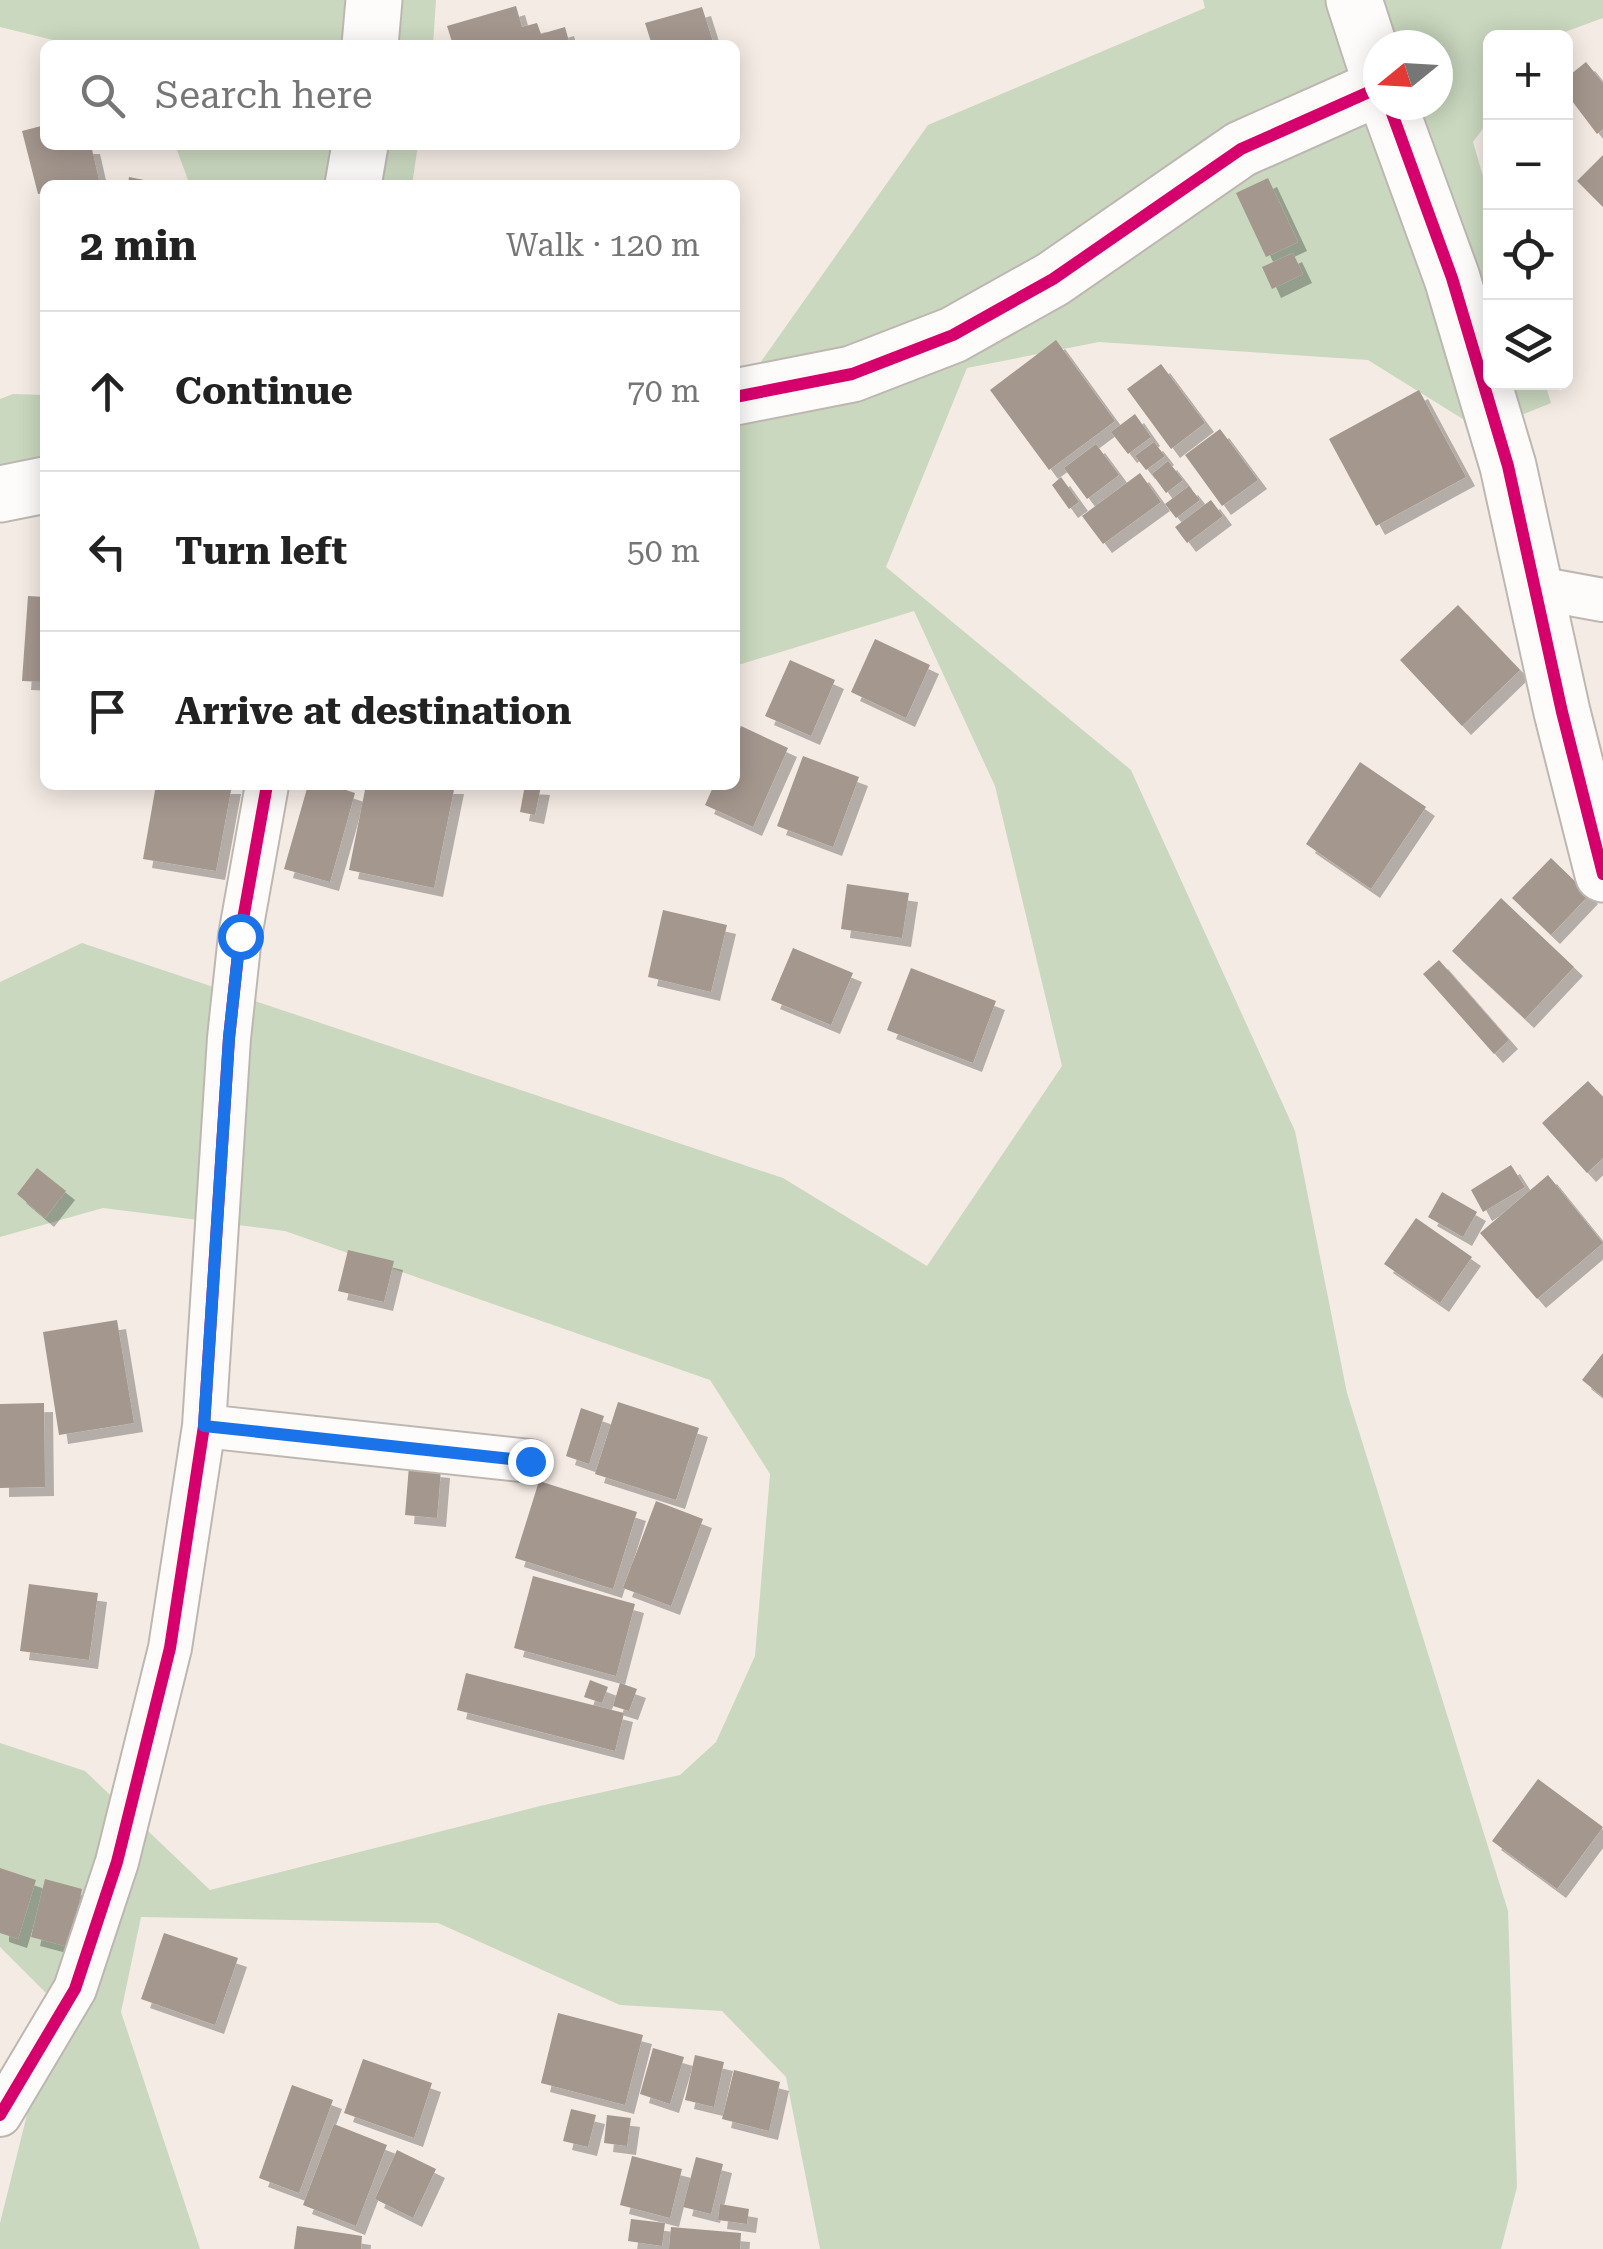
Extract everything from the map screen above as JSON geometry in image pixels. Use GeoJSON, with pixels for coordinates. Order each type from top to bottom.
{"type":"FeatureCollection","features":[{"type":"Feature","properties":{"kind":"street"},"geometry":{"type":"LineString","coordinates":[[370,40],[374,0]]}},
{"type":"Feature","properties":{"kind":"street"},"geometry":{"type":"LineString","coordinates":[[1354,0],[1364,30]]}},
{"type":"Feature","properties":{"kind":"street"},"geometry":{"type":"LineString","coordinates":[[740,396],[852,374],[952,335],[1053,280],[1240,149],[1363,95]]}},
{"type":"Feature","properties":{"kind":"street"},"geometry":{"type":"LineString","coordinates":[[1394,120],[1452,278],[1508,466],[1562,712],[1603,874]]}},
{"type":"Feature","properties":{"kind":"street"},"geometry":{"type":"LineString","coordinates":[[354,180],[359,150]]}},
{"type":"Feature","properties":{"kind":"street"},"geometry":{"type":"LineString","coordinates":[[0,494],[40,485]]}},
{"type":"Feature","properties":{"kind":"street"},"geometry":{"type":"LineString","coordinates":[[1537,588],[1603,600]]}},
{"type":"Feature","properties":{"kind":"street"},"geometry":{"type":"LineString","coordinates":[[0,2115],[75,1989],[117,1862],[170,1648],[204,1426],[229,1038],[243,917],[266,790]]}},
{"type":"Feature","properties":{"kind":"street"},"geometry":{"type":"LineString","coordinates":[[204,1426],[530,1461]]}},
{"type":"Feature","properties":{"kind":"green space"},"geometry":{"type":"Polygon","coordinates":[[[0,0],[436,0],[433,40],[53,40],[0,27],[0,0]]]}},
{"type":"Feature","properties":{"kind":"green space"},"geometry":{"type":"Polygon","coordinates":[[[1203,0],[1603,0],[1603,18],[1570,30],[1483,30],[1483,128],[1473,142],[1483,176],[1483,390],[1547,390],[1551,403],[1482,431],[1368,360],[1099,342],[967,368],[886,567],[1131,770],[1295,1131],[1347,1393],[1508,1911],[1517,2187],[1501,2249],[820,2249],[786,2077],[722,2011],[620,2005],[438,1923],[141,1917],[121,2012],[200,2249],[0,2249],[0,2223],[55,2002],[0,1947],[0,1743],[85,1771],[210,1890],[540,1806],[680,1775],[716,1742],[755,1656],[770,1474],[710,1380],[285,1231],[103,1208],[0,1237],[0,982],[82,943],[783,1178],[927,1266],[1062,1066],[995,786],[914,611],[740,664],[741,390],[928,125],[1205,8],[1203,0]]]}},
{"type":"Feature","properties":{"kind":"green space"},"geometry":{"type":"Polygon","coordinates":[[[177,150],[417,150],[413,180],[188,180],[177,150]]]}},
{"type":"Feature","properties":{"kind":"green space"},"geometry":{"type":"Polygon","coordinates":[[[13,394],[40,395],[40,485],[0,490],[0,399],[13,394]]]}},
{"type":"Feature","properties":{"kind":"building"},"geometry":{"type":"Polygon","coordinates":[[[516,6],[522,27],[537,23],[541,34],[565,27],[569,40],[451,40],[447,26],[516,6]]]}},
{"type":"Feature","properties":{"kind":"building"},"geometry":{"type":"Polygon","coordinates":[[[702,7],[712,40],[650,40],[645,23],[702,7]]]}},
{"type":"Feature","properties":{"kind":"building"},"geometry":{"type":"Polygon","coordinates":[[[1586,62],[1603,83],[1603,129],[1597,134],[1573,102],[1573,72],[1586,62]]]}},
{"type":"Feature","properties":{"kind":"building"},"geometry":{"type":"Polygon","coordinates":[[[40,126],[40,150],[92,150],[99,180],[40,180],[38,194],[22,131],[40,126]]]}},
{"type":"Feature","properties":{"kind":"building"},"geometry":{"type":"Polygon","coordinates":[[[1603,155],[1603,207],[1577,181],[1603,155]]]}},
{"type":"Feature","properties":{"kind":"building"},"geometry":{"type":"Polygon","coordinates":[[[1268,178],[1298,242],[1266,257],[1236,193],[1268,178]]]}},
{"type":"Feature","properties":{"kind":"building"},"geometry":{"type":"Polygon","coordinates":[[[1293,253],[1303,274],[1272,289],[1262,267],[1293,253]]]}},
{"type":"Feature","properties":{"kind":"building"},"geometry":{"type":"Polygon","coordinates":[[[1056,340],[1115,421],[1049,470],[990,390],[1056,340]]]}},
{"type":"Feature","properties":{"kind":"building"},"geometry":{"type":"Polygon","coordinates":[[[1161,364],[1205,423],[1171,449],[1127,389],[1161,364]]]}},
{"type":"Feature","properties":{"kind":"building"},"geometry":{"type":"Polygon","coordinates":[[[1419,390],[1466,477],[1376,526],[1329,439],[1419,390]]]}},
{"type":"Feature","properties":{"kind":"building"},"geometry":{"type":"Polygon","coordinates":[[[1135,414],[1151,437],[1128,454],[1111,432],[1135,414]]]}},
{"type":"Feature","properties":{"kind":"building"},"geometry":{"type":"Polygon","coordinates":[[[1220,429],[1258,480],[1222,506],[1185,455],[1220,429]]]}},
{"type":"Feature","properties":{"kind":"building"},"geometry":{"type":"Polygon","coordinates":[[[1154,442],[1165,456],[1146,470],[1135,456],[1154,442]]]}},
{"type":"Feature","properties":{"kind":"building"},"geometry":{"type":"Polygon","coordinates":[[[1096,444],[1119,475],[1087,499],[1064,468],[1096,444]]]}},
{"type":"Feature","properties":{"kind":"building"},"geometry":{"type":"Polygon","coordinates":[[[1168,461],[1183,480],[1166,493],[1152,474],[1168,461]]]}},
{"type":"Feature","properties":{"kind":"building"},"geometry":{"type":"Polygon","coordinates":[[[1140,473],[1161,502],[1103,544],[1082,516],[1140,473]]]}},
{"type":"Feature","properties":{"kind":"building"},"geometry":{"type":"Polygon","coordinates":[[[1061,477],[1079,502],[1069,509],[1052,485],[1061,477]]]}},
{"type":"Feature","properties":{"kind":"building"},"geometry":{"type":"Polygon","coordinates":[[[1189,486],[1200,500],[1176,518],[1165,504],[1189,486]]]}},
{"type":"Feature","properties":{"kind":"building"},"geometry":{"type":"Polygon","coordinates":[[[1211,500],[1223,516],[1187,543],[1175,527],[1211,500]]]}},
{"type":"Feature","properties":{"kind":"building"},"geometry":{"type":"Polygon","coordinates":[[[28,596],[40,597],[40,682],[22,681],[28,596]]]}},
{"type":"Feature","properties":{"kind":"building"},"geometry":{"type":"Polygon","coordinates":[[[1458,605],[1520,670],[1462,726],[1400,660],[1458,605]]]}},
{"type":"Feature","properties":{"kind":"building"},"geometry":{"type":"Polygon","coordinates":[[[875,639],[930,665],[906,718],[851,692],[875,639]]]}},
{"type":"Feature","properties":{"kind":"building"},"geometry":{"type":"Polygon","coordinates":[[[790,660],[835,680],[811,736],[765,716],[790,660]]]}},
{"type":"Feature","properties":{"kind":"building"},"geometry":{"type":"Polygon","coordinates":[[[740,728],[788,748],[753,827],[705,805],[712,790],[740,790],[740,728]]]}},
{"type":"Feature","properties":{"kind":"building"},"geometry":{"type":"Polygon","coordinates":[[[803,756],[859,777],[833,847],[777,826],[803,756]]]}},
{"type":"Feature","properties":{"kind":"building"},"geometry":{"type":"Polygon","coordinates":[[[1360,762],[1426,807],[1371,889],[1306,844],[1360,762]]]}},
{"type":"Feature","properties":{"kind":"building"},"geometry":{"type":"Polygon","coordinates":[[[155,790],[231,790],[216,871],[143,859],[155,790]]]}},
{"type":"Feature","properties":{"kind":"building"},"geometry":{"type":"Polygon","coordinates":[[[307,790],[355,793],[330,882],[284,869],[307,790]]]}},
{"type":"Feature","properties":{"kind":"building"},"geometry":{"type":"Polygon","coordinates":[[[365,790],[454,790],[434,888],[349,870],[365,790]]]}},
{"type":"Feature","properties":{"kind":"building"},"geometry":{"type":"Polygon","coordinates":[[[524,790],[540,790],[535,815],[520,812],[524,790]]]}},
{"type":"Feature","properties":{"kind":"building"},"geometry":{"type":"Polygon","coordinates":[[[1551,858],[1589,895],[1551,935],[1512,898],[1551,858]]]}},
{"type":"Feature","properties":{"kind":"building"},"geometry":{"type":"Polygon","coordinates":[[[847,884],[909,893],[902,938],[841,929],[847,884]]]}},
{"type":"Feature","properties":{"kind":"building"},"geometry":{"type":"Polygon","coordinates":[[[1501,898],[1574,967],[1525,1019],[1452,951],[1501,898]]]}},
{"type":"Feature","properties":{"kind":"building"},"geometry":{"type":"Polygon","coordinates":[[[663,910],[727,925],[711,992],[648,977],[663,910]]]}},
{"type":"Feature","properties":{"kind":"building"},"geometry":{"type":"Polygon","coordinates":[[[793,948],[853,973],[831,1025],[771,1000],[793,948]]]}},
{"type":"Feature","properties":{"kind":"building"},"geometry":{"type":"Polygon","coordinates":[[[1439,960],[1509,1040],[1494,1054],[1423,974],[1439,960]]]}},
{"type":"Feature","properties":{"kind":"building"},"geometry":{"type":"Polygon","coordinates":[[[911,968],[996,1001],[973,1063],[887,1030],[911,968]]]}},
{"type":"Feature","properties":{"kind":"building"},"geometry":{"type":"Polygon","coordinates":[[[1588,1081],[1603,1097],[1603,1158],[1587,1173],[1542,1123],[1588,1081]]]}},
{"type":"Feature","properties":{"kind":"building"},"geometry":{"type":"Polygon","coordinates":[[[1511,1165],[1525,1187],[1483,1212],[1471,1190],[1511,1165]]]}},
{"type":"Feature","properties":{"kind":"building"},"geometry":{"type":"Polygon","coordinates":[[[37,1168],[66,1191],[45,1218],[17,1194],[37,1168]]]}},
{"type":"Feature","properties":{"kind":"building"},"geometry":{"type":"Polygon","coordinates":[[[1548,1175],[1603,1243],[1537,1299],[1480,1233],[1548,1175]]]}},
{"type":"Feature","properties":{"kind":"building"},"geometry":{"type":"Polygon","coordinates":[[[1442,1192],[1477,1212],[1463,1237],[1428,1217],[1442,1192]]]}},
{"type":"Feature","properties":{"kind":"building"},"geometry":{"type":"Polygon","coordinates":[[[1416,1218],[1472,1257],[1440,1303],[1384,1264],[1416,1218]]]}},
{"type":"Feature","properties":{"kind":"building"},"geometry":{"type":"Polygon","coordinates":[[[348,1250],[394,1261],[384,1302],[338,1291],[348,1250]]]}},
{"type":"Feature","properties":{"kind":"building"},"geometry":{"type":"Polygon","coordinates":[[[117,1320],[134,1423],[59,1435],[43,1332],[117,1320]]]}},
{"type":"Feature","properties":{"kind":"building"},"geometry":{"type":"Polygon","coordinates":[[[1603,1353],[1603,1397],[1582,1380],[1603,1353]]]}},
{"type":"Feature","properties":{"kind":"building"},"geometry":{"type":"Polygon","coordinates":[[[618,1402],[699,1428],[676,1500],[595,1474],[618,1402]]]}},
{"type":"Feature","properties":{"kind":"building"},"geometry":{"type":"Polygon","coordinates":[[[44,1403],[45,1487],[0,1488],[0,1404],[44,1403]]]}},
{"type":"Feature","properties":{"kind":"building"},"geometry":{"type":"Polygon","coordinates":[[[581,1408],[604,1416],[589,1464],[566,1456],[581,1408]]]}},
{"type":"Feature","properties":{"kind":"building"},"geometry":{"type":"Polygon","coordinates":[[[409,1466],[441,1469],[437,1518],[405,1515],[409,1466]]]}},
{"type":"Feature","properties":{"kind":"building"},"geometry":{"type":"Polygon","coordinates":[[[539,1481],[637,1512],[613,1589],[515,1558],[539,1481]]]}},
{"type":"Feature","properties":{"kind":"building"},"geometry":{"type":"Polygon","coordinates":[[[656,1501],[703,1519],[671,1606],[623,1588],[656,1501]]]}},
{"type":"Feature","properties":{"kind":"building"},"geometry":{"type":"Polygon","coordinates":[[[533,1576],[635,1604],[616,1676],[514,1648],[533,1576]]]}},
{"type":"Feature","properties":{"kind":"building"},"geometry":{"type":"Polygon","coordinates":[[[29,1584],[98,1593],[89,1660],[20,1651],[29,1584]]]}},
{"type":"Feature","properties":{"kind":"building"},"geometry":{"type":"Polygon","coordinates":[[[466,1673],[624,1713],[615,1751],[457,1710],[466,1673]]]}},
{"type":"Feature","properties":{"kind":"building"},"geometry":{"type":"Polygon","coordinates":[[[590,1680],[608,1687],[602,1703],[584,1697],[590,1680]]]}},
{"type":"Feature","properties":{"kind":"building"},"geometry":{"type":"Polygon","coordinates":[[[620,1683],[637,1689],[629,1711],[613,1706],[620,1683]]]}},
{"type":"Feature","properties":{"kind":"building"},"geometry":{"type":"Polygon","coordinates":[[[1538,1779],[1603,1827],[1557,1889],[1492,1841],[1538,1779]]]}},
{"type":"Feature","properties":{"kind":"building"},"geometry":{"type":"Polygon","coordinates":[[[0,1868],[36,1880],[18,1939],[0,1933],[0,1868]]]}},
{"type":"Feature","properties":{"kind":"building"},"geometry":{"type":"Polygon","coordinates":[[[45,1879],[82,1889],[69,1947],[31,1937],[45,1879]]]}},
{"type":"Feature","properties":{"kind":"building"},"geometry":{"type":"Polygon","coordinates":[[[164,1933],[238,1958],[215,2025],[141,1999],[164,1933]]]}},
{"type":"Feature","properties":{"kind":"building"},"geometry":{"type":"Polygon","coordinates":[[[558,2013],[643,2035],[625,2105],[541,2083],[558,2013]]]}},
{"type":"Feature","properties":{"kind":"building"},"geometry":{"type":"Polygon","coordinates":[[[653,2048],[684,2057],[670,2104],[640,2094],[653,2048]]]}},
{"type":"Feature","properties":{"kind":"building"},"geometry":{"type":"Polygon","coordinates":[[[695,2055],[724,2062],[714,2107],[685,2100],[695,2055]]]}},
{"type":"Feature","properties":{"kind":"building"},"geometry":{"type":"Polygon","coordinates":[[[363,2059],[432,2083],[414,2138],[344,2113],[363,2059]]]}},
{"type":"Feature","properties":{"kind":"building"},"geometry":{"type":"Polygon","coordinates":[[[734,2070],[780,2082],[769,2131],[722,2119],[734,2070]]]}},
{"type":"Feature","properties":{"kind":"building"},"geometry":{"type":"Polygon","coordinates":[[[292,2085],[333,2100],[299,2193],[259,2178],[292,2085]]]}},
{"type":"Feature","properties":{"kind":"building"},"geometry":{"type":"Polygon","coordinates":[[[571,2109],[596,2115],[588,2147],[563,2141],[571,2109]]]}},
{"type":"Feature","properties":{"kind":"building"},"geometry":{"type":"Polygon","coordinates":[[[607,2115],[631,2118],[627,2146],[604,2143],[607,2115]]]}},
{"type":"Feature","properties":{"kind":"building"},"geometry":{"type":"Polygon","coordinates":[[[334,2124],[387,2145],[356,2226],[303,2205],[334,2124]]]}},
{"type":"Feature","properties":{"kind":"building"},"geometry":{"type":"Polygon","coordinates":[[[397,2150],[436,2169],[413,2218],[375,2199],[397,2150]]]}},
{"type":"Feature","properties":{"kind":"building"},"geometry":{"type":"Polygon","coordinates":[[[632,2156],[682,2169],[670,2218],[620,2205],[632,2156]]]}},
{"type":"Feature","properties":{"kind":"building"},"geometry":{"type":"Polygon","coordinates":[[[696,2157],[723,2164],[711,2214],[683,2207],[696,2157]]]}},
{"type":"Feature","properties":{"kind":"building"},"geometry":{"type":"Polygon","coordinates":[[[720,2204],[749,2209],[747,2224],[718,2220],[720,2204]]]}},
{"type":"Feature","properties":{"kind":"building"},"geometry":{"type":"Polygon","coordinates":[[[631,2219],[665,2223],[662,2246],[628,2241],[631,2219]]]}},
{"type":"Feature","properties":{"kind":"building"},"geometry":{"type":"Polygon","coordinates":[[[297,2226],[362,2236],[361,2249],[294,2249],[297,2226]]]}},
{"type":"Feature","properties":{"kind":"building"},"geometry":{"type":"Polygon","coordinates":[[[671,2227],[741,2233],[740,2249],[669,2249],[671,2227]]]}},
{"type":"Feature","properties":{"kind":"cycle path"},"geometry":{"type":"LineString","coordinates":[[740,396],[852,374],[953,335],[1053,279],[1241,149],[1363,95]]}},
{"type":"Feature","properties":{"kind":"cycle path"},"geometry":{"type":"LineString","coordinates":[[1394,120],[1452,278],[1508,466],[1562,712],[1603,874]]}},
{"type":"Feature","properties":{"kind":"cycle path"},"geometry":{"type":"LineString","coordinates":[[0,2115],[75,1989],[117,1862],[170,1648],[204,1426],[229,1038],[240,936],[266,790]]}},
{"type":"Feature","properties":{"kind":"route"},"geometry":{"type":"LineString","coordinates":[[240,936],[229,1038],[204,1426],[530,1461]]}}]}
